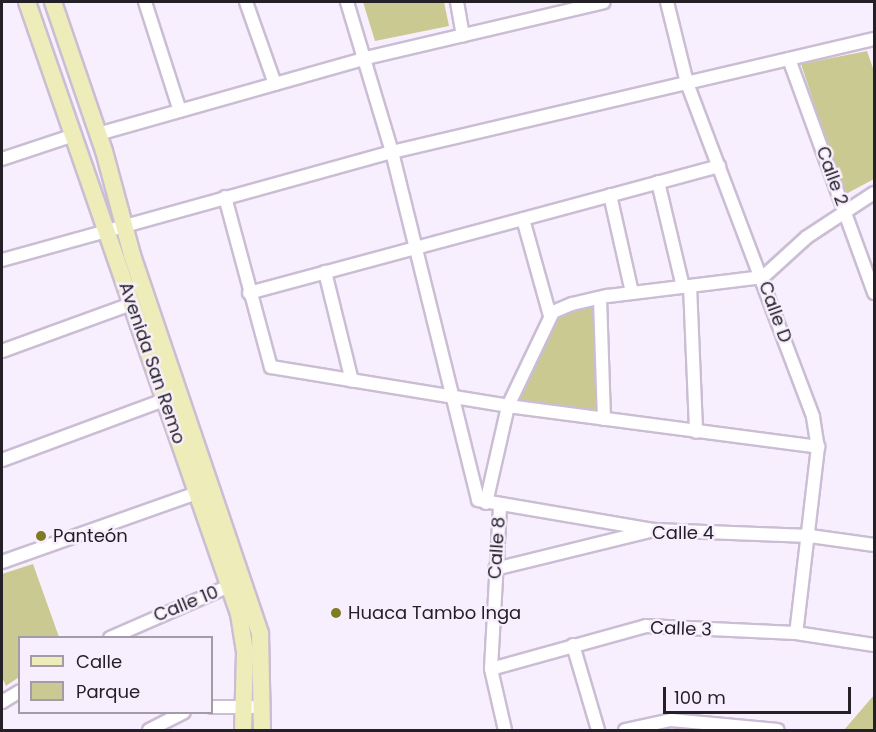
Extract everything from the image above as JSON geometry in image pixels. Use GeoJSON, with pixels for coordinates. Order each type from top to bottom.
{"type":"FeatureCollection","features":[{"type":"Feature","properties":{"kind":"main road","name":"Avenida San Remo"},"geometry":{"type":"LineString","coordinates":[[27,2],[229,586],[243,635],[243,730]]}},
{"type":"Feature","properties":{"kind":"main road","name":"Avenida San Remo"},"geometry":{"type":"LineString","coordinates":[[53,2],[98,134],[123,224],[254,611],[263,653],[262,730]]}},
{"type":"Feature","properties":{"kind":"street"},"geometry":{"type":"LineString","coordinates":[[145,2],[180,111]]}},
{"type":"Feature","properties":{"kind":"street"},"geometry":{"type":"LineString","coordinates":[[246,2],[275,84]]}},
{"type":"Feature","properties":{"kind":"street"},"geometry":{"type":"LineString","coordinates":[[347,2],[366,58],[392,152],[478,500],[500,507],[654,530]]}},
{"type":"Feature","properties":{"kind":"street"},"geometry":{"type":"LineString","coordinates":[[457,2],[463,35]]}},
{"type":"Feature","properties":{"kind":"street"},"geometry":{"type":"LineString","coordinates":[[98,134],[366,58],[604,2]]}},
{"type":"Feature","properties":{"kind":"street","name":"Calle D"},"geometry":{"type":"LineString","coordinates":[[667,2],[687,83],[763,277],[806,395],[818,447],[810,536],[796,633]]}},
{"type":"Feature","properties":{"kind":"street"},"geometry":{"type":"LineString","coordinates":[[2,260],[123,224],[392,152],[789,59],[874,42]]}},
{"type":"Feature","properties":{"kind":"street","name":"Calle 2"},"geometry":{"type":"LineString","coordinates":[[789,59],[844,211],[869,263],[874,293]]}},
{"type":"Feature","properties":{"kind":"street"},"geometry":{"type":"LineString","coordinates":[[2,159],[74,135]]}},
{"type":"Feature","properties":{"kind":"street"},"geometry":{"type":"LineString","coordinates":[[249,293],[718,165]]}},
{"type":"Feature","properties":{"kind":"street"},"geometry":{"type":"LineString","coordinates":[[658,182],[686,287],[696,432]]}},
{"type":"Feature","properties":{"kind":"street"},"geometry":{"type":"LineString","coordinates":[[486,503],[508,406],[550,316],[572,303],[600,297],[763,277],[844,211],[874,193]]}},
{"type":"Feature","properties":{"kind":"street"},"geometry":{"type":"LineString","coordinates":[[610,195],[632,293]]}},
{"type":"Feature","properties":{"kind":"street"},"geometry":{"type":"LineString","coordinates":[[225,197],[249,293],[271,367],[452,398],[818,447]]}},
{"type":"Feature","properties":{"kind":"street"},"geometry":{"type":"LineString","coordinates":[[523,219],[550,316]]}},
{"type":"Feature","properties":{"kind":"street"},"geometry":{"type":"LineString","coordinates":[[325,272],[352,381]]}},
{"type":"Feature","properties":{"kind":"street"},"geometry":{"type":"LineString","coordinates":[[600,297],[604,419]]}},
{"type":"Feature","properties":{"kind":"street"},"geometry":{"type":"LineString","coordinates":[[2,351],[131,304]]}},
{"type":"Feature","properties":{"kind":"street"},"geometry":{"type":"LineString","coordinates":[[2,460],[164,400]]}},
{"type":"Feature","properties":{"kind":"street"},"geometry":{"type":"LineString","coordinates":[[2,562],[197,493]]}},
{"type":"Feature","properties":{"kind":"street","name":"Calle 8"},"geometry":{"type":"LineString","coordinates":[[500,507],[491,669],[505,730]]}},
{"type":"Feature","properties":{"kind":"street","name":"Calle 4"},"geometry":{"type":"LineString","coordinates":[[495,569],[654,530],[810,536],[874,545]]}},
{"type":"Feature","properties":{"kind":"street","name":"Calle 10"},"geometry":{"type":"LineString","coordinates":[[115,636],[229,586]]}},
{"type":"Feature","properties":{"kind":"street","name":"Calle 3"},"geometry":{"type":"LineString","coordinates":[[491,669],[646,626],[796,633],[874,645]]}},
{"type":"Feature","properties":{"kind":"street"},"geometry":{"type":"LineString","coordinates":[[573,645],[598,730]]}},
{"type":"Feature","properties":{"kind":"street"},"geometry":{"type":"LineString","coordinates":[[2,701],[18,692]]}},
{"type":"Feature","properties":{"kind":"street"},"geometry":{"type":"LineString","coordinates":[[213,707],[262,707]]}},
{"type":"Feature","properties":{"kind":"street"},"geometry":{"type":"LineString","coordinates":[[149,730],[180,714]]}},
{"type":"Feature","properties":{"kind":"street"},"geometry":{"type":"LineString","coordinates":[[625,730],[671,720],[778,730]]}},
{"type":"Feature","properties":{"kind":"green space"},"geometry":{"type":"Polygon","coordinates":[[[363,2],[444,2],[449,26],[375,41],[363,2]]]}},
{"type":"Feature","properties":{"kind":"green space"},"geometry":{"type":"Polygon","coordinates":[[[867,51],[874,71],[874,179],[844,195],[801,64],[867,51]]]}},
{"type":"Feature","properties":{"kind":"green space"},"geometry":{"type":"Polygon","coordinates":[[[597,305],[600,412],[518,402],[559,316],[597,305]]]}},
{"type":"Feature","properties":{"kind":"green space"},"geometry":{"type":"Polygon","coordinates":[[[33,564],[59,636],[18,636],[18,678],[6,686],[2,677],[2,574],[33,564]]]}},
{"type":"Feature","properties":{"kind":"green space"},"geometry":{"type":"Polygon","coordinates":[[[874,695],[874,730],[844,730],[874,695]]]}},
{"type":"Feature","properties":{"kind":"place","name":"Panteón"},"geometry":{"type":"Point","coordinates":[41,536]}},
{"type":"Feature","properties":{"kind":"place","name":"Huaca Tambo Inga"},"geometry":{"type":"Point","coordinates":[336,613]}}]}
